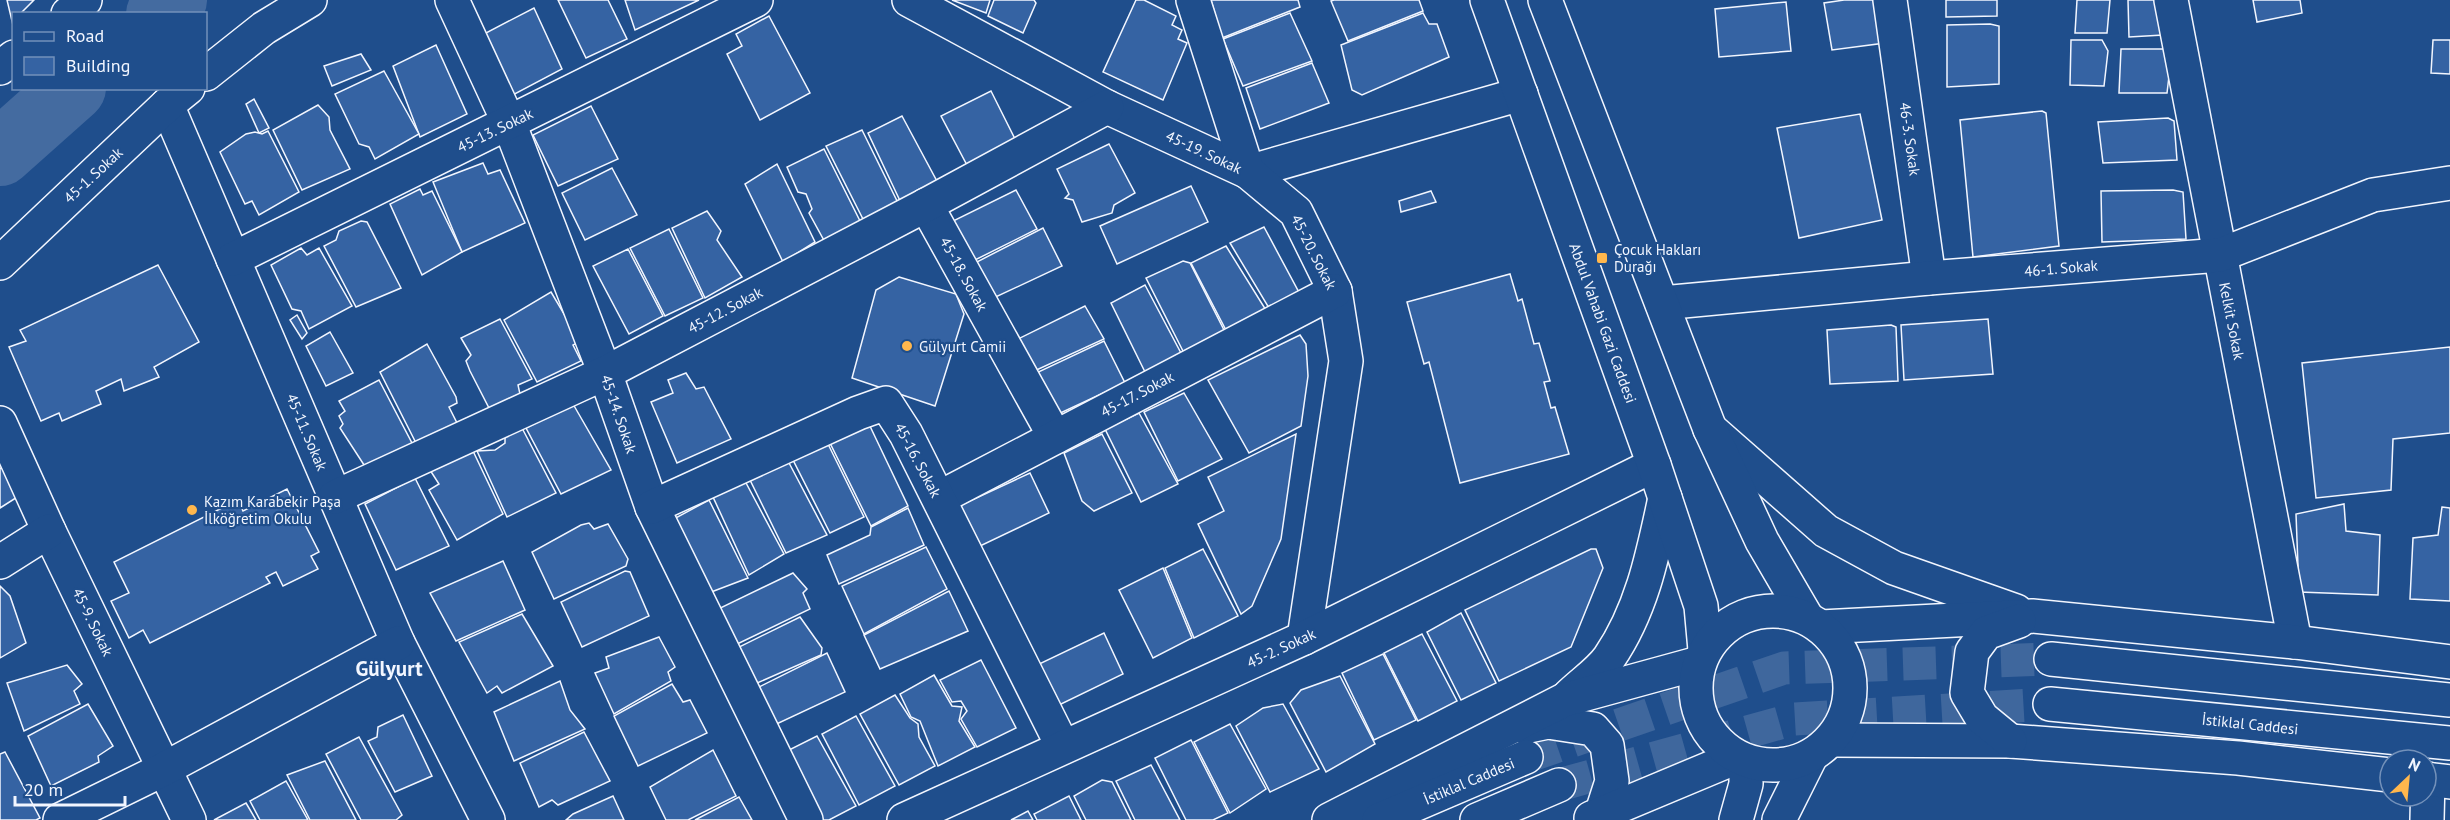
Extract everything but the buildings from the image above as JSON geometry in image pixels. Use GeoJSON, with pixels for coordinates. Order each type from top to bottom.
{"type":"FeatureCollection","features":[{"type":"Feature","properties":{"kind":"street"},"geometry":{"type":"LineString","coordinates":[[70,12],[85,0]]}},
{"type":"Feature","properties":{"kind":"street"},"geometry":{"type":"LineString","coordinates":[[207,73],[264,28],[310,0]]}},
{"type":"Feature","properties":{"kind":"street","name":"45-14. Sokak"},"geometry":{"type":"LineString","coordinates":[[452,0],[509,123],[605,373],[652,507],[806,820]]}},
{"type":"Feature","properties":{"kind":"street","name":"45-13. Sokak"},"geometry":{"type":"LineString","coordinates":[[233,259],[756,0]]}},
{"type":"Feature","properties":{"kind":"street","name":"45-19. Sokak"},"geometry":{"type":"LineString","coordinates":[[909,0],[1107,107],[1248,172],[1521,94]]}},
{"type":"Feature","properties":{"kind":"street"},"geometry":{"type":"LineString","coordinates":[[1193,0],[1248,172]]}},
{"type":"Feature","properties":{"kind":"street","name":"Abdul Vahabi Gazi Caddesi"},"geometry":{"type":"LineString","coordinates":[[1487,0],[1654,465],[1701,606],[1702,656]]}},
{"type":"Feature","properties":{"kind":"street"},"geometry":{"type":"LineString","coordinates":[[1545,0],[1710,429],[1762,541],[1814,623],[1840,649],[1848,667],[1851,687],[1846,715],[1821,748],[1779,820]]}},
{"type":"Feature","properties":{"kind":"street","name":"46-3. Sokak"},"geometry":{"type":"LineString","coordinates":[[1890,0],[1929,278]]}},
{"type":"Feature","properties":{"kind":"street","name":"Kelkit Sokak"},"geometry":{"type":"LineString","coordinates":[[2171,0],[2295,642]]}},
{"type":"Feature","properties":{"kind":"street","name":"45-11. Sokak"},"geometry":{"type":"LineString","coordinates":[[178,97],[233,259],[335,497],[398,643],[488,820]]}},
{"type":"Feature","properties":{"kind":"street","name":"45-1. Sokak"},"geometry":{"type":"LineString","coordinates":[[0,263],[178,97]]}},
{"type":"Feature","properties":{"kind":"street","name":"45-12. Sokak"},"geometry":{"type":"LineString","coordinates":[[335,497],[605,373],[926,205],[1107,107]]}},
{"type":"Feature","properties":{"kind":"street","name":"45-20. Sokak"},"geometry":{"type":"LineString","coordinates":[[1248,172],[1296,212],[1335,291],[1346,361],[1304,638]]}},
{"type":"Feature","properties":{"kind":"street","name":"46-1. Sokak"},"geometry":{"type":"LineString","coordinates":[[1662,303],[1929,278],[2220,255],[2373,195],[2450,183]]}},
{"type":"Feature","properties":{"kind":"street","name":"45-18. Sokak"},"geometry":{"type":"LineString","coordinates":[[926,205],[1054,437]]}},
{"type":"Feature","properties":{"kind":"street","name":"45-17. Sokak"},"geometry":{"type":"LineString","coordinates":[[939,498],[1335,291]]}},
{"type":"Feature","properties":{"kind":"street","name":"45-16. Sokak"},"geometry":{"type":"LineString","coordinates":[[652,507],[858,413],[886,403],[906,434],[939,498],[1063,747]]}},
{"type":"Feature","properties":{"kind":"street","name":"45-9. Sokak"},"geometry":{"type":"LineString","coordinates":[[0,423],[49,531],[189,820]]}},
{"type":"Feature","properties":{"kind":"street"},"geometry":{"type":"LineString","coordinates":[[1710,429],[1826,531],[1894,568],[2032,616]]}},
{"type":"Feature","properties":{"kind":"street","name":"45-2. Sokak"},"geometry":{"type":"LineString","coordinates":[[904,820],[1304,638],[1654,465]]}},
{"type":"Feature","properties":{"kind":"street"},"geometry":{"type":"LineString","coordinates":[[1518,743],[1608,660],[1631,621],[1650,571],[1665,498]]}},
{"type":"Feature","properties":{"kind":"street"},"geometry":{"type":"LineString","coordinates":[[0,561],[49,531]]}},
{"type":"Feature","properties":{"kind":"street"},"geometry":{"type":"LineString","coordinates":[[2378,774],[2238,758],[2010,741],[1821,748],[1782,765],[1764,765],[1742,759],[1714,738],[1699,712],[1696,683],[1702,656],[1724,628],[1750,614],[1779,611],[1814,623],[2032,616],[2295,642],[2450,662]]}},
{"type":"Feature","properties":{"kind":"street"},"geometry":{"type":"LineString","coordinates":[[2010,741],[1982,718],[1967,693],[1972,652],[1986,633],[2032,616]]}},
{"type":"Feature","properties":{"kind":"street"},"geometry":{"type":"LineString","coordinates":[[60,820],[164,769],[398,643]]}},
{"type":"Feature","properties":{"kind":"street"},"geometry":{"type":"LineString","coordinates":[[1564,700],[1702,656]]}},
{"type":"Feature","properties":{"kind":"street"},"geometry":{"type":"LineString","coordinates":[[2051,659],[2450,700]]}},
{"type":"Feature","properties":{"kind":"street","name":"İstiklal Caddesi"},"geometry":{"type":"LineString","coordinates":[[2050,704],[2450,743]]}},
{"type":"Feature","properties":{"kind":"street"},"geometry":{"type":"LineString","coordinates":[[1329,820],[1518,743],[1548,722],[1593,729],[1607,745],[1612,781],[1594,816]]}},
{"type":"Feature","properties":{"kind":"street","name":"İstiklal Caddesi"},"geometry":{"type":"LineString","coordinates":[[1379,820],[1518,743]]}},
{"type":"Feature","properties":{"kind":"street"},"geometry":{"type":"LineString","coordinates":[[1594,816],[1742,759]]}},
{"type":"Feature","properties":{"kind":"street"},"geometry":{"type":"LineString","coordinates":[[1736,820],[1746,784],[1742,759]]}},
{"type":"Feature","properties":{"kind":"street"},"geometry":{"type":"LineString","coordinates":[[1477,820],[1559,785]]}},
{"type":"Feature","properties":{"kind":"waterway"},"geometry":{"type":"LineString","coordinates":[[161,12],[174,0]]}},
{"type":"Feature","properties":{"kind":"waterway"},"geometry":{"type":"LineString","coordinates":[[0,153],[71,90]]}},
{"type":"Feature","properties":{"kind":"tunnel"},"geometry":{"type":"LineString","coordinates":[[1526,757],[1784,668],[2051,659]]}},
{"type":"Feature","properties":{"kind":"tunnel"},"geometry":{"type":"LineString","coordinates":[[1559,785],[1794,719],[2050,704]]}},
{"type":"Feature","properties":{"kind":"place","name":"Çocuk Hakları Durağı"},"geometry":{"type":"Point","coordinates":[1602,258]}},
{"type":"Feature","properties":{"kind":"place","name":"Gülyurt Camii"},"geometry":{"type":"Point","coordinates":[907,346]}},
{"type":"Feature","properties":{"kind":"place","name":"Kazım Karabekir Paşa İlköğretim Okulu"},"geometry":{"type":"Point","coordinates":[192,510]}},
{"type":"Feature","properties":{"kind":"district","name":"Gülyurt"},"geometry":{"type":"Point","coordinates":[389,668]}}]}
